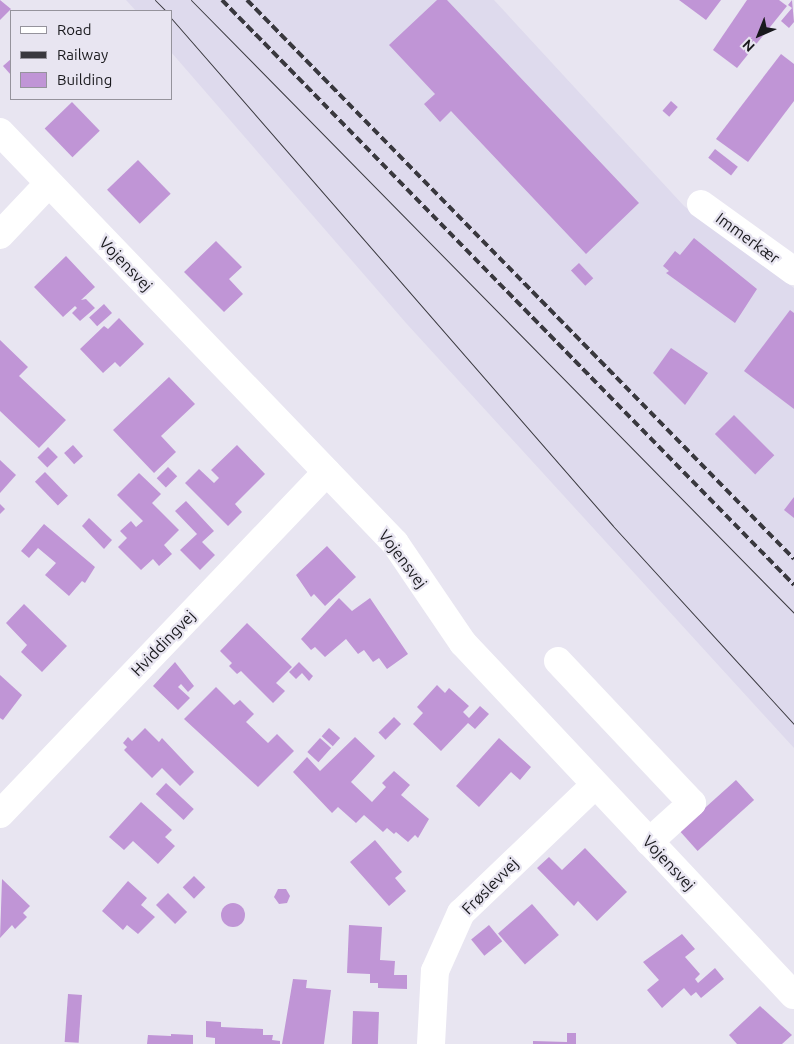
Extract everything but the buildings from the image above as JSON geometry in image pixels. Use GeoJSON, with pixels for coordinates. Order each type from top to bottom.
{"type":"FeatureCollection","features":[{"type":"Feature","properties":{"kind":"street","name":"Vojensvej"},"geometry":{"type":"LineString","coordinates":[[0,132],[395,543],[463,643],[794,996]]}},
{"type":"Feature","properties":{"kind":"street"},"geometry":{"type":"LineString","coordinates":[[0,235],[49,184]]}},
{"type":"Feature","properties":{"kind":"street","name":"Immerkær"},"geometry":{"type":"LineString","coordinates":[[701,204],[794,272]]}},
{"type":"Feature","properties":{"kind":"street","name":"Hviddingvej"},"geometry":{"type":"LineString","coordinates":[[0,814],[327,472]]}},
{"type":"Feature","properties":{"kind":"street"},"geometry":{"type":"LineString","coordinates":[[558,661],[692,803],[649,842]]}},
{"type":"Feature","properties":{"kind":"street","name":"Frøslevvej"},"geometry":{"type":"LineString","coordinates":[[431,1044],[435,971],[461,913],[596,785]]}},
{"type":"Feature","properties":{"kind":"shaded area"},"geometry":{"type":"Polygon","coordinates":[[[126,0],[494,0],[684,206],[794,288],[794,748],[406,323],[172,53],[172,10],[135,10],[126,0]]]}},
{"type":"Feature","properties":{"kind":"tram line"},"geometry":{"type":"LineString","coordinates":[[155,0],[165,10]]}},
{"type":"Feature","properties":{"kind":"tram line"},"geometry":{"type":"LineString","coordinates":[[191,0],[794,613]]}},
{"type":"Feature","properties":{"kind":"tram line"},"geometry":{"type":"LineString","coordinates":[[172,19],[613,526],[794,724]]}},
{"type":"Feature","properties":{"kind":"railway"},"geometry":{"type":"LineString","coordinates":[[222,0],[794,585]]}},
{"type":"Feature","properties":{"kind":"railway"},"geometry":{"type":"LineString","coordinates":[[247,0],[794,559]]}}]}
